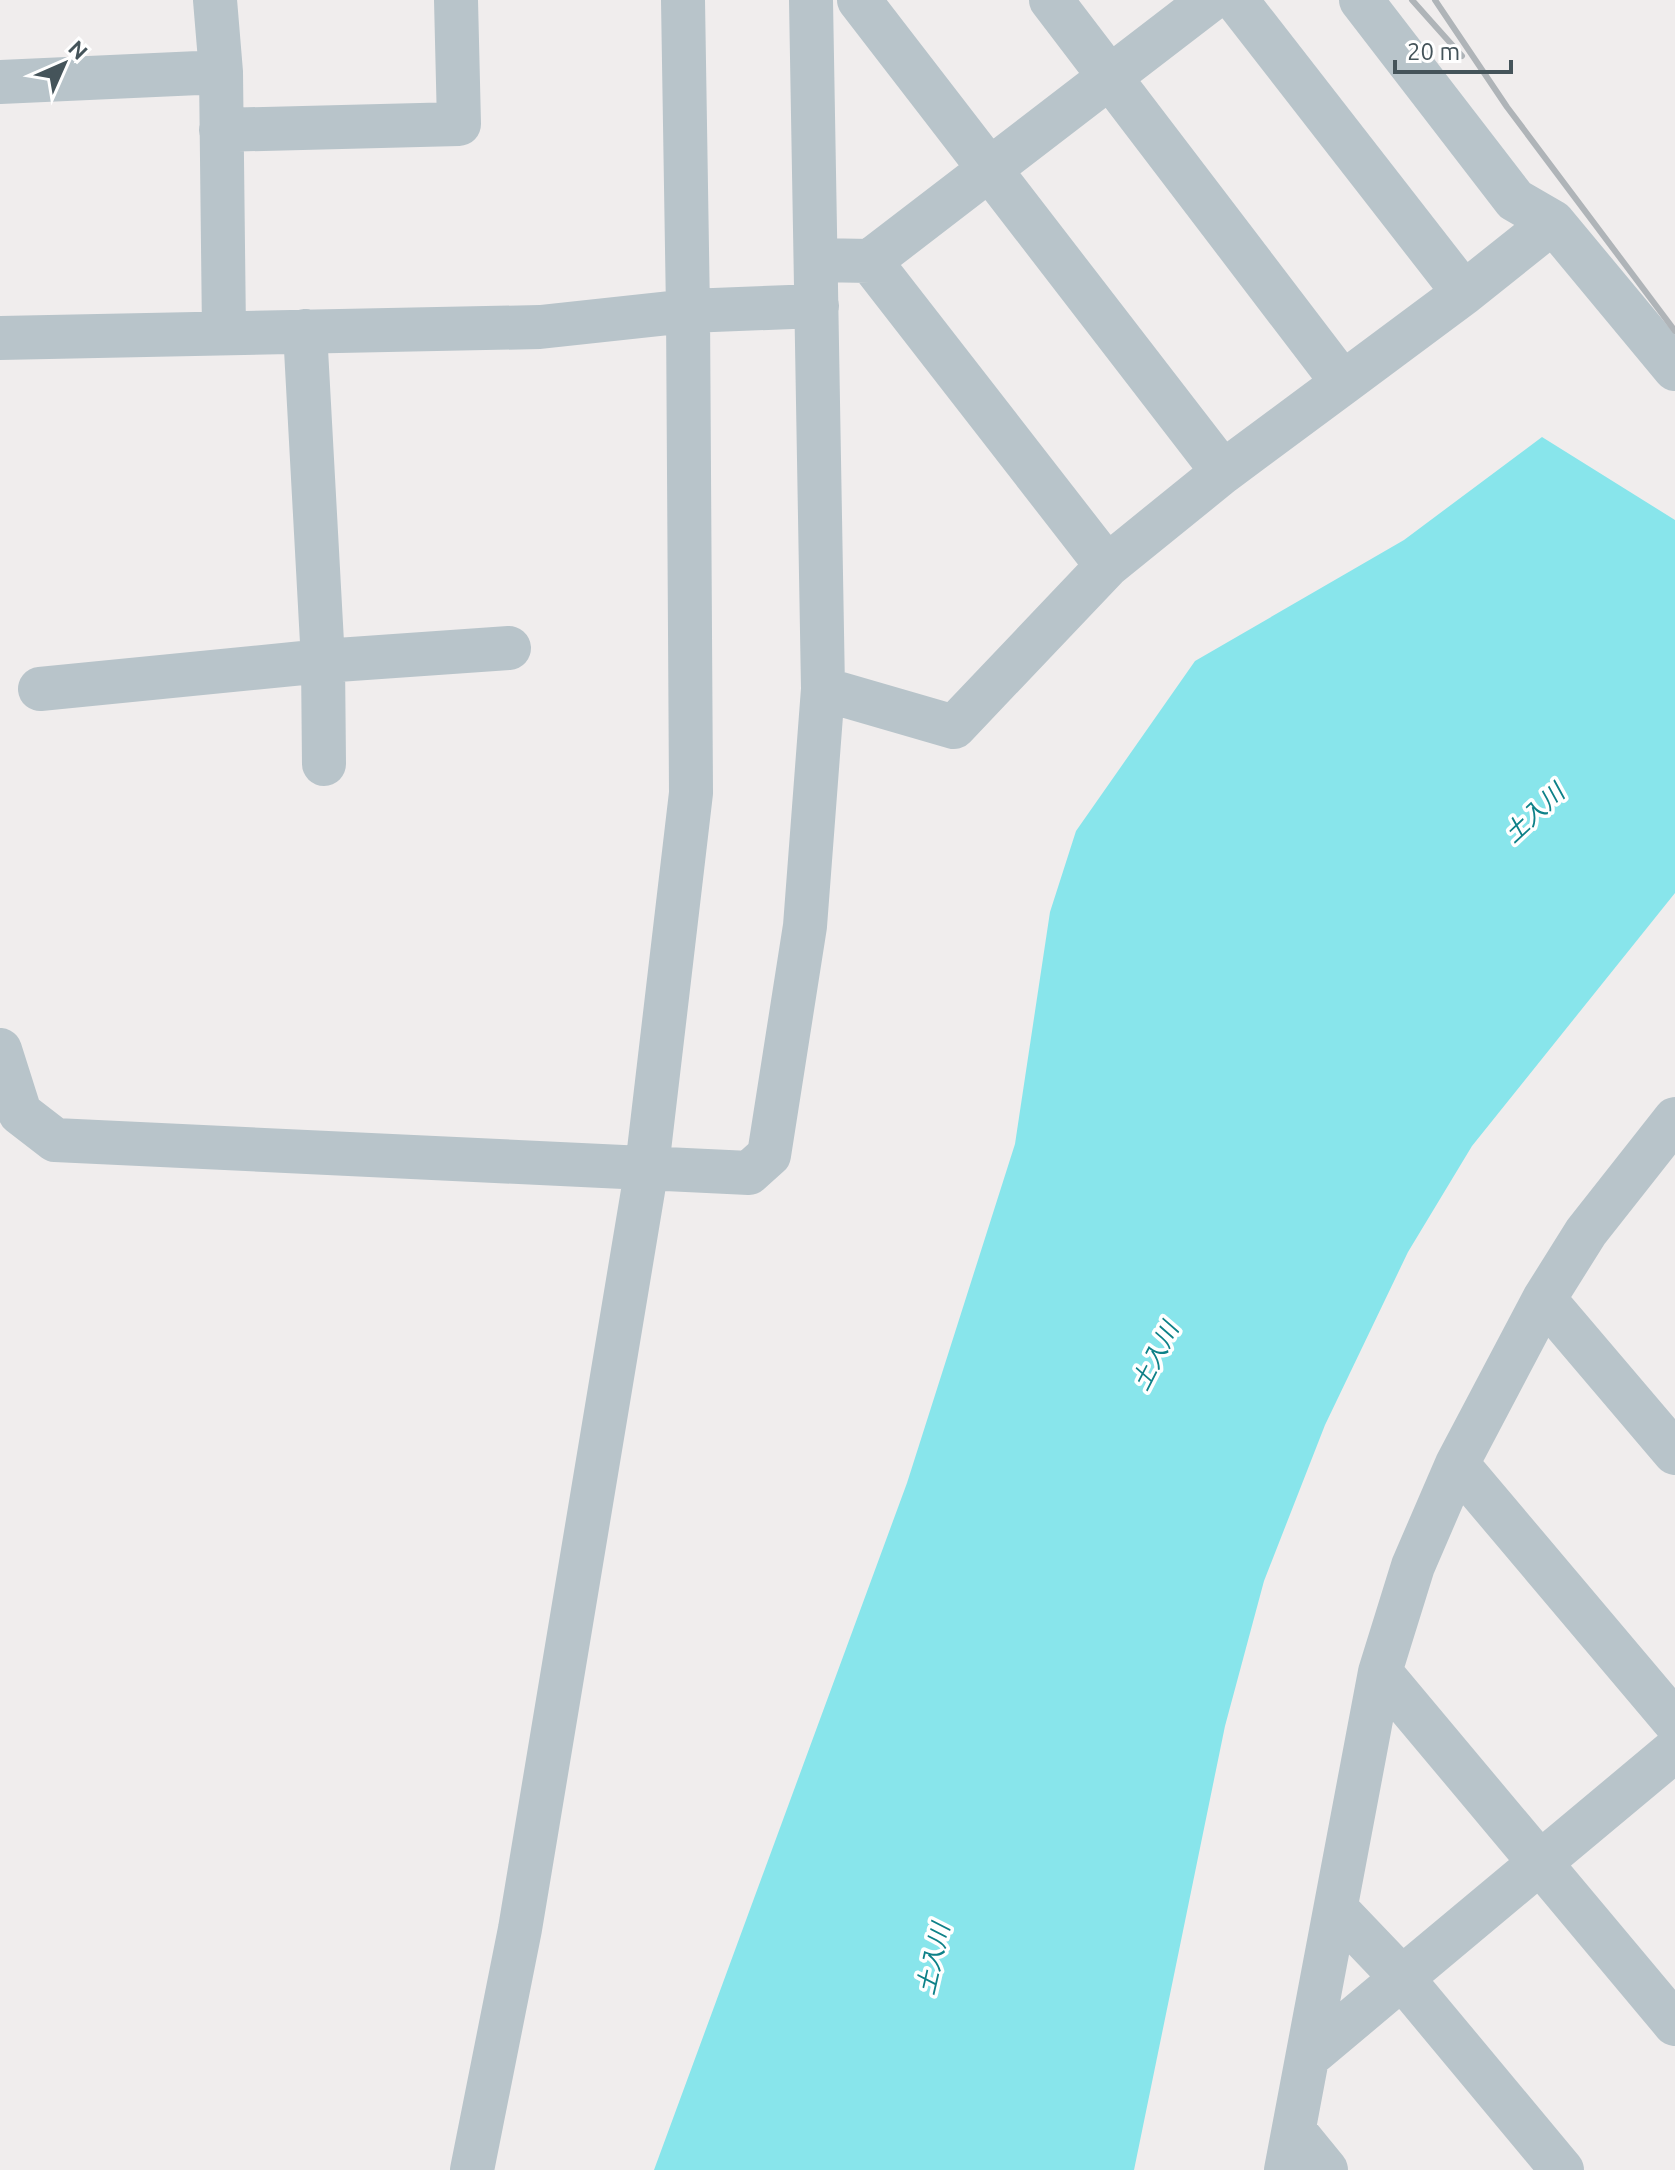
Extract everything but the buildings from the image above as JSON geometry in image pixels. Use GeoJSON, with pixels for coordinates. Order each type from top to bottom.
{"type":"FeatureCollection","features":[{"type":"Feature","properties":{"kind":"street"},"geometry":{"type":"LineString","coordinates":[[215,0],[221,72],[224,333]]}},
{"type":"Feature","properties":{"kind":"street"},"geometry":{"type":"LineString","coordinates":[[221,130],[459,124],[456,0]]}},
{"type":"Feature","properties":{"kind":"street"},"geometry":{"type":"LineString","coordinates":[[472,2170],[520,1929],[647,1167],[691,793],[683,0]]}},
{"type":"Feature","properties":{"kind":"street"},"geometry":{"type":"LineString","coordinates":[[0,1050],[20,1113],[55,1140],[749,1173],[769,1155],[805,926],[823,689],[811,0]]}},
{"type":"Feature","properties":{"kind":"street"},"geometry":{"type":"LineString","coordinates":[[859,0],[1223,472]]}},
{"type":"Feature","properties":{"kind":"street"},"geometry":{"type":"LineString","coordinates":[[1051,0],[1343,383]]}},
{"type":"Feature","properties":{"kind":"street"},"geometry":{"type":"LineString","coordinates":[[816,260],[870,261],[1210,0]]}},
{"type":"Feature","properties":{"kind":"street"},"geometry":{"type":"LineString","coordinates":[[1236,0],[1464,293]]}},
{"type":"Feature","properties":{"kind":"street"},"geometry":{"type":"LineString","coordinates":[[1361,0],[1515,200],[1553,222],[1670,362]]}},
{"type":"Feature","properties":{"kind":"street"},"geometry":{"type":"LineString","coordinates":[[0,82],[221,72]]}},
{"type":"Feature","properties":{"kind":"street"},"geometry":{"type":"LineString","coordinates":[[823,689],[954,727],[1107,566],[1223,472],[1464,293],[1553,222]]}},
{"type":"Feature","properties":{"kind":"street"},"geometry":{"type":"LineString","coordinates":[[870,261],[1107,566]]}},
{"type":"Feature","properties":{"kind":"street"},"geometry":{"type":"LineString","coordinates":[[0,338],[540,327],[688,311],[817,306]]}},
{"type":"Feature","properties":{"kind":"street"},"geometry":{"type":"LineString","coordinates":[[305,331],[323,661],[324,764]]}},
{"type":"Feature","properties":{"kind":"street"},"geometry":{"type":"LineString","coordinates":[[40,689],[323,661],[509,648]]}},
{"type":"Feature","properties":{"kind":"street"},"geometry":{"type":"LineString","coordinates":[[1326,2170],[1290,2151],[1380,1672],[1413,1566],[1457,1464],[1544,1299],[1586,1232],[1669,1144]]}},
{"type":"Feature","properties":{"kind":"street"},"geometry":{"type":"LineString","coordinates":[[1544,1299],[1675,1453]]}},
{"type":"Feature","properties":{"kind":"street"},"geometry":{"type":"LineString","coordinates":[[1457,1464],[1675,1722]]}},
{"type":"Feature","properties":{"kind":"street"},"geometry":{"type":"LineString","coordinates":[[1380,1672],[1675,2024]]}},
{"type":"Feature","properties":{"kind":"street"},"geometry":{"type":"LineString","coordinates":[[1308,2057],[1675,1750]]}},
{"type":"Feature","properties":{"kind":"street"},"geometry":{"type":"LineString","coordinates":[[1336,1909],[1402,1978],[1562,2170]]}},
{"type":"Feature","properties":{"kind":"water","name":"土入川"},"geometry":{"type":"Polygon","coordinates":[[[1542,437],[1675,520],[1675,893],[1472,1146],[1408,1252],[1325,1425],[1264,1581],[1225,1726],[1134,2170],[654,2170],[907,1483],[1015,1144],[1050,912],[1076,831],[1195,661],[1404,540],[1542,437]]]}},
{"type":"Feature","properties":{"kind":"railway"},"geometry":{"type":"LineString","coordinates":[[1412,0],[1462,56]]}},
{"type":"Feature","properties":{"kind":"railway"},"geometry":{"type":"LineString","coordinates":[[1435,0],[1507,107],[1675,331]]}}]}
